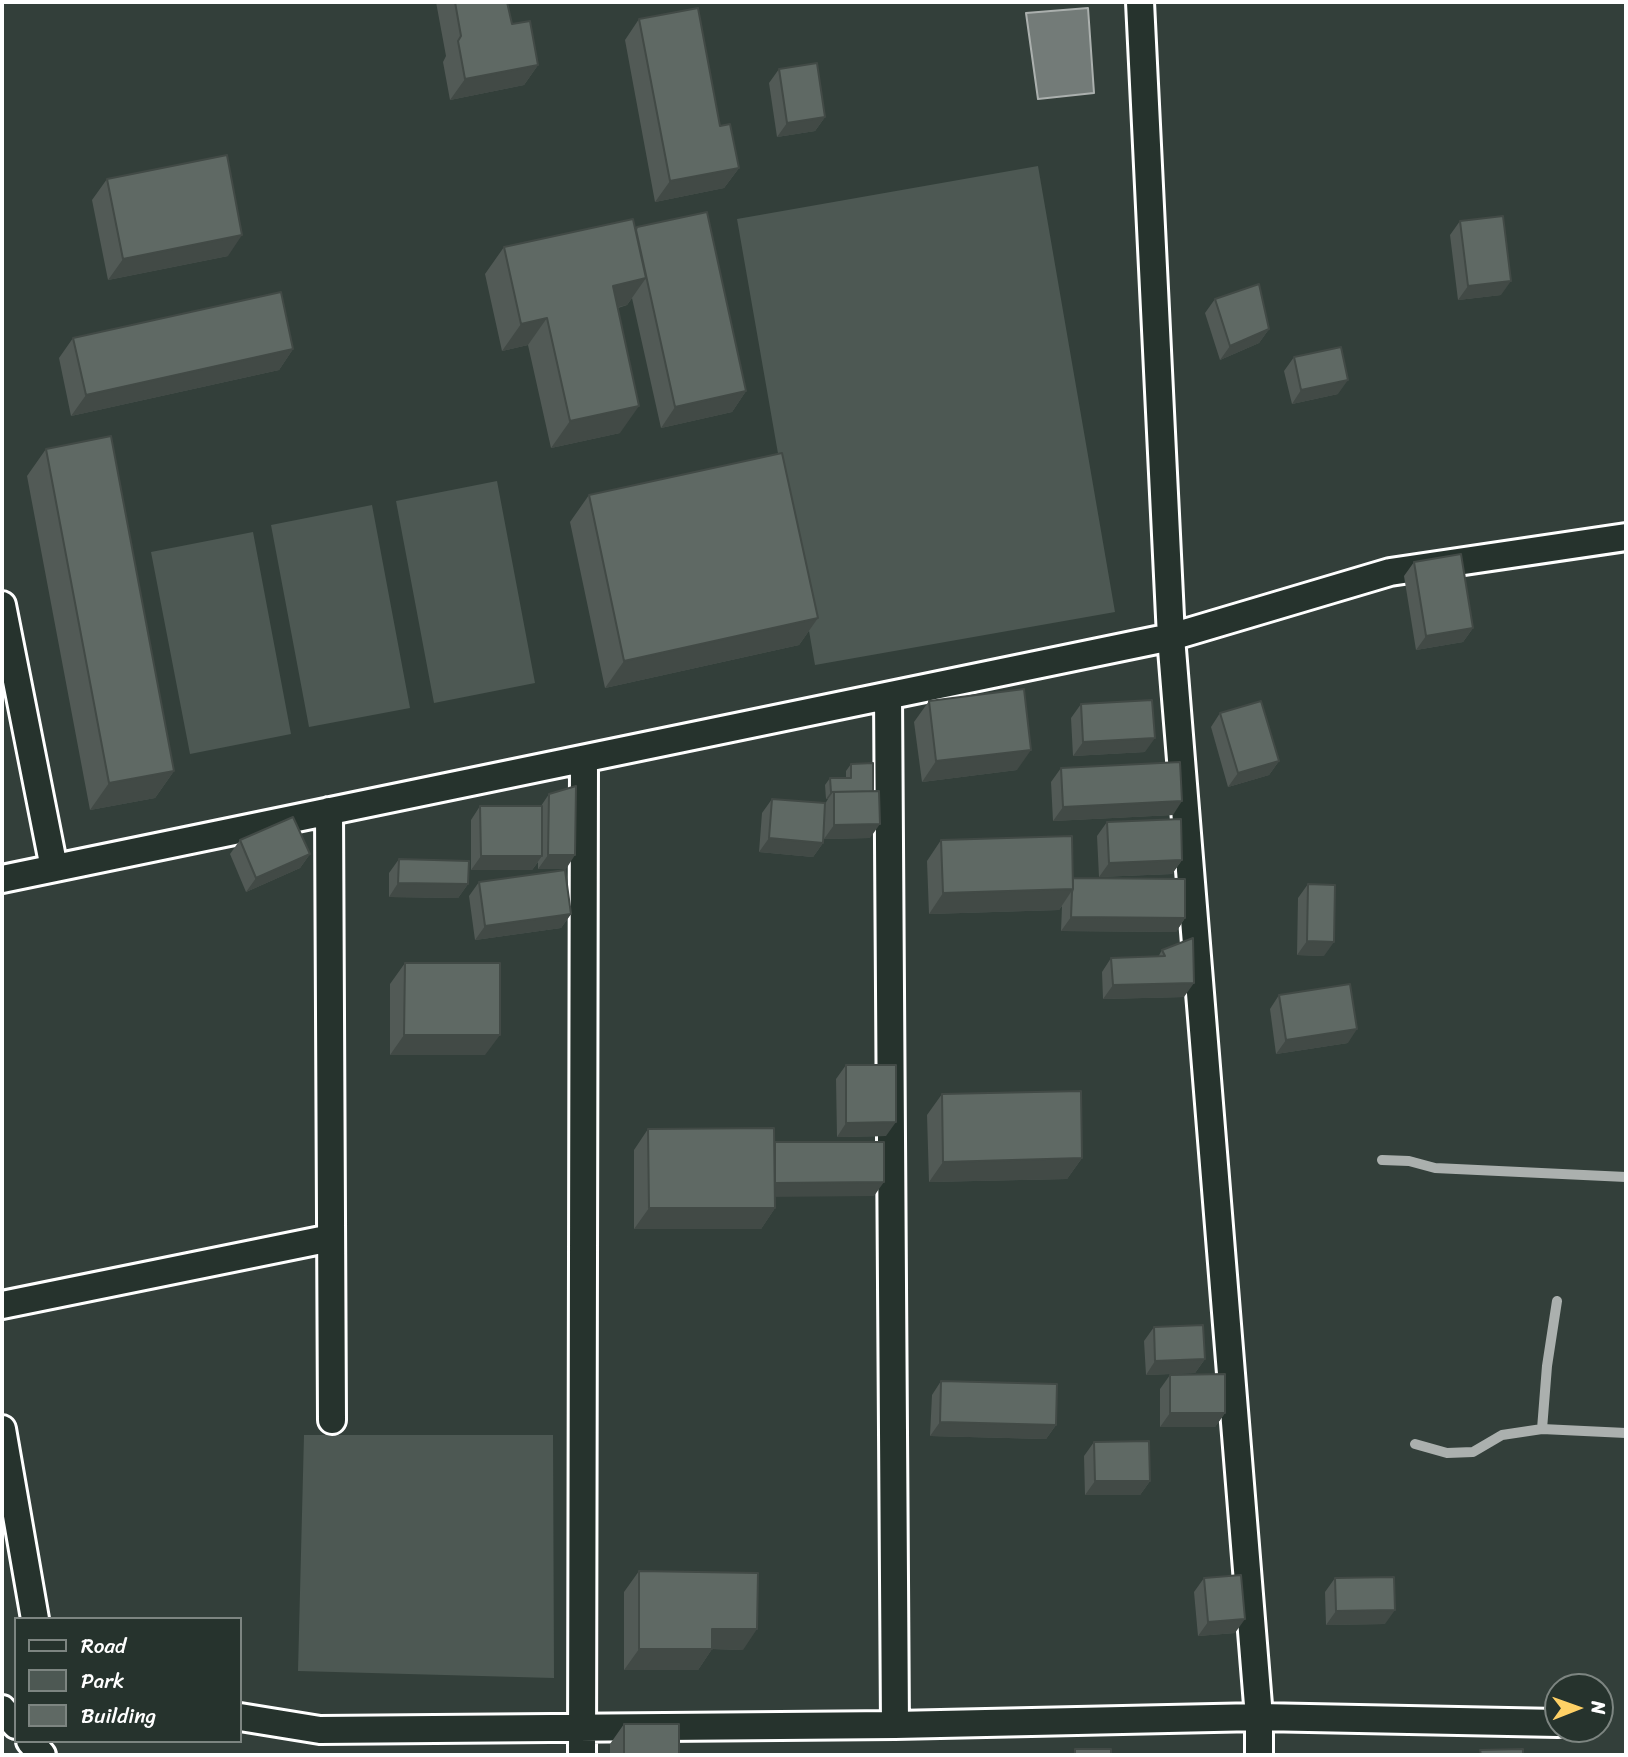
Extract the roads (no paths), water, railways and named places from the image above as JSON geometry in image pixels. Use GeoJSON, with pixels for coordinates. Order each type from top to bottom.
{"type":"FeatureCollection","features":[{"type":"Feature","properties":{"kind":"street"},"geometry":{"type":"LineString","coordinates":[[1140,2],[1171,637],[1259,1717],[1259,1755]]}},
{"type":"Feature","properties":{"kind":"street"},"geometry":{"type":"LineString","coordinates":[[2,879],[1171,637],[1390,572],[1626,537]]}},
{"type":"Feature","properties":{"kind":"street"},"geometry":{"type":"LineString","coordinates":[[2,604],[54,868]]}},
{"type":"Feature","properties":{"kind":"street"},"geometry":{"type":"LineString","coordinates":[[888,696],[895,1726]]}},
{"type":"Feature","properties":{"kind":"street"},"geometry":{"type":"LineString","coordinates":[[582,1755],[584,760]]}},
{"type":"Feature","properties":{"kind":"street"},"geometry":{"type":"LineString","coordinates":[[329,811],[332,1420]]}},
{"type":"Feature","properties":{"kind":"street"},"geometry":{"type":"LineString","coordinates":[[2,1305],[331,1238]]}},
{"type":"Feature","properties":{"kind":"street"},"geometry":{"type":"LineString","coordinates":[[2,1429],[35,1617]]}},
{"type":"Feature","properties":{"kind":"street"},"geometry":{"type":"LineString","coordinates":[[2,1709],[14,1723]]}},
{"type":"Feature","properties":{"kind":"street"},"geometry":{"type":"LineString","coordinates":[[242,1717],[320,1730],[582,1726],[895,1726],[1259,1717],[1544,1723]]}},
{"type":"Feature","properties":{"kind":"waterway"},"geometry":{"type":"LineString","coordinates":[[1382,1160],[1409,1161],[1435,1168],[1626,1177]]}},
{"type":"Feature","properties":{"kind":"waterway"},"geometry":{"type":"LineString","coordinates":[[1542,1429],[1547,1366],[1557,1301]]}},
{"type":"Feature","properties":{"kind":"waterway"},"geometry":{"type":"LineString","coordinates":[[1415,1444],[1447,1453],[1473,1452],[1502,1435],[1542,1429],[1626,1433]]}}]}
